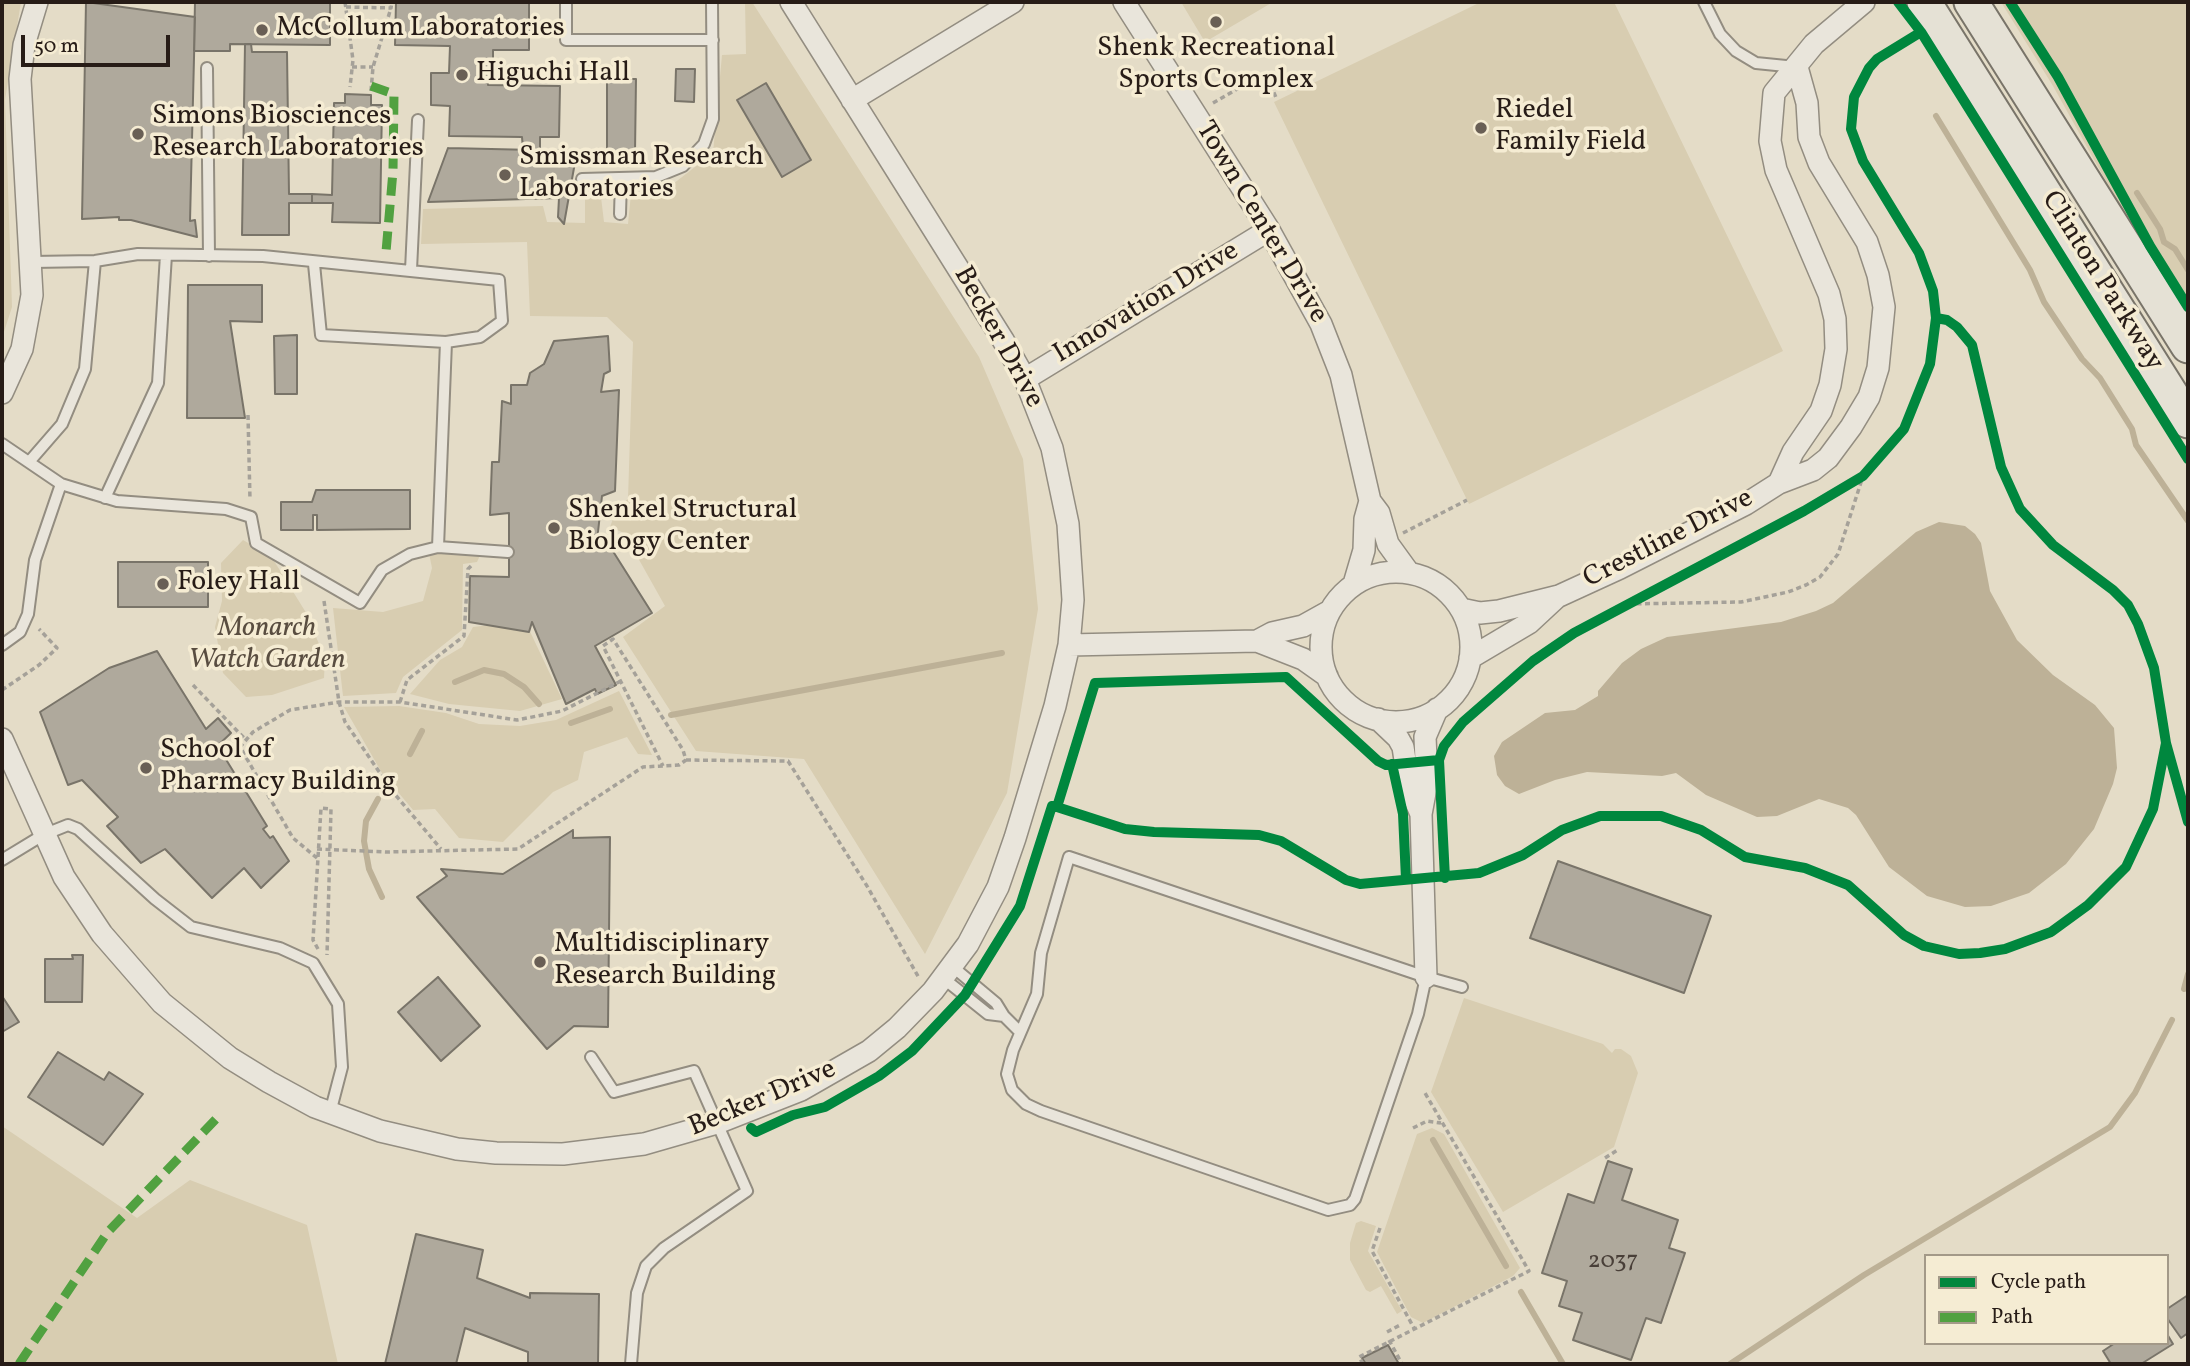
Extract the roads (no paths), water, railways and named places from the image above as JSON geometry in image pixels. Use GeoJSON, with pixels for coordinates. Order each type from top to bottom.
{"type":"FeatureCollection","features":[{"type":"Feature","properties":{"kind":"main road","name":"Clinton Parkway"},"geometry":{"type":"LineString","coordinates":[[1924,2],[2188,421]]}},
{"type":"Feature","properties":{"kind":"main road","name":"Clinton Parkway"},"geometry":{"type":"LineString","coordinates":[[1971,2],[2188,346]]}},
{"type":"Feature","properties":{"kind":"street"},"geometry":{"type":"LineString","coordinates":[[2,394],[22,349],[32,295],[20,79],[24,45],[37,2]]}},
{"type":"Feature","properties":{"kind":"street","name":"Becker Drive"},"geometry":{"type":"LineString","coordinates":[[2,738],[64,877],[102,934],[162,1003],[230,1058],[330,1114],[417,1141],[470,1150],[563,1154],[644,1144],[717,1123],[802,1090],[859,1057],[897,1028],[983,919],[998,887],[1055,706],[1069,645],[1073,600],[1066,512],[1052,447],[1025,379],[791,2]]}},
{"type":"Feature","properties":{"kind":"street"},"geometry":{"type":"LineString","coordinates":[[852,100],[1013,2]]}},
{"type":"Feature","properties":{"kind":"street","name":"Town Center Drive"},"geometry":{"type":"LineString","coordinates":[[1124,2],[1269,230],[1321,324],[1341,374],[1370,501],[1379,513],[1388,544],[1409,573]]}},
{"type":"Feature","properties":{"kind":"street","name":"Crestline Drive"},"geometry":{"type":"LineString","coordinates":[[1779,483],[1793,452],[1821,411],[1830,385],[1836,349],[1835,319],[1829,294],[1776,170],[1770,141],[1774,93],[1814,44],[1864,2]]}},
{"type":"Feature","properties":{"kind":"street","name":"Crestline Drive"},"geometry":{"type":"LineString","coordinates":[[1461,609],[1500,611],[1559,596],[1746,504],[1779,483],[1813,470],[1828,458],[1851,428],[1869,397],[1883,341],[1884,307],[1878,275],[1867,242],[1819,163],[1810,137],[1807,103],[1797,67]]}},
{"type":"Feature","properties":{"kind":"street","name":"Innovation Drive"},"geometry":{"type":"LineString","coordinates":[[1025,379],[1269,230]]}},
{"type":"Feature","properties":{"kind":"street","name":"Town Center Drive"},"geometry":{"type":"LineString","coordinates":[[1354,584],[1364,550],[1365,519],[1370,501]]}},
{"type":"Feature","properties":{"kind":"street"},"geometry":{"type":"LineString","coordinates":[[1257,641],[1272,633],[1303,626],[1330,611],[1354,584],[1390,571],[1430,579],[1447,592],[1461,609],[1471,641],[1470,658],[1459,687],[1437,709],[1424,737],[1427,782],[1421,814],[1426,977]]}},
{"type":"Feature","properties":{"kind":"street","name":"Crestline Drive"},"geometry":{"type":"LineString","coordinates":[[1470,658],[1529,623],[1559,596]]}},
{"type":"Feature","properties":{"kind":"street"},"geometry":{"type":"LineString","coordinates":[[1327,676],[1321,643],[1330,611]]}},
{"type":"Feature","properties":{"kind":"street"},"geometry":{"type":"LineString","coordinates":[[1069,645],[1257,641],[1303,659],[1327,676],[1348,704],[1378,719],[1398,738],[1403,747],[1409,786],[1421,814]]}},
{"type":"Feature","properties":{"kind":"street"},"geometry":{"type":"LineString","coordinates":[[1378,719],[1409,720],[1437,709]]}},
{"type":"Feature","properties":{"kind":"lane"},"geometry":{"type":"LineString","coordinates":[[566,2],[566,40],[713,40]]}},
{"type":"Feature","properties":{"kind":"lane"},"geometry":{"type":"LineString","coordinates":[[582,179],[656,177],[682,166],[704,144],[713,119],[712,2]]}},
{"type":"Feature","properties":{"kind":"lane"},"geometry":{"type":"LineString","coordinates":[[1704,2],[1720,34],[1736,51],[1756,63],[1797,67]]}},
{"type":"Feature","properties":{"kind":"lane"},"geometry":{"type":"LineString","coordinates":[[207,68],[209,256]]}},
{"type":"Feature","properties":{"kind":"lane"},"geometry":{"type":"LineString","coordinates":[[411,270],[418,120]]}},
{"type":"Feature","properties":{"kind":"lane"},"geometry":{"type":"LineString","coordinates":[[620,214],[621,180]]}},
{"type":"Feature","properties":{"kind":"lane"},"geometry":{"type":"LineString","coordinates":[[32,262],[95,261],[138,254],[263,256],[314,264],[411,270],[499,280],[502,321],[480,337],[446,341],[321,335],[314,264]]}},
{"type":"Feature","properties":{"kind":"lane"},"geometry":{"type":"LineString","coordinates":[[105,498],[158,383],[166,255]]}},
{"type":"Feature","properties":{"kind":"lane"},"geometry":{"type":"LineString","coordinates":[[29,462],[62,424],[85,369],[95,261]]}},
{"type":"Feature","properties":{"kind":"lane"},"geometry":{"type":"LineString","coordinates":[[438,547],[446,341]]}},
{"type":"Feature","properties":{"kind":"lane"},"geometry":{"type":"LineString","coordinates":[[2,444],[61,484],[105,498],[226,509],[251,517],[256,543],[360,603],[382,570],[410,554],[438,547],[508,552]]}},
{"type":"Feature","properties":{"kind":"lane"},"geometry":{"type":"LineString","coordinates":[[2,645],[20,632],[28,614],[35,560],[61,484]]}},
{"type":"Feature","properties":{"kind":"lane"},"geometry":{"type":"LineString","coordinates":[[2,860],[43,835],[68,825],[78,829],[155,899],[191,927],[280,948],[313,963],[338,1004],[342,1067],[330,1114]]}},
{"type":"Feature","properties":{"kind":"lane"},"geometry":{"type":"LineString","coordinates":[[1426,977],[1418,1014],[1355,1199],[1339,1210],[1328,1210],[1026,1104],[1012,1090],[1007,1074],[1020,1032],[1037,994],[1041,953],[1069,857],[1462,987]]}},
{"type":"Feature","properties":{"kind":"lane"},"geometry":{"type":"LineString","coordinates":[[940,976],[988,1014],[1003,1016],[1020,1032]]}},
{"type":"Feature","properties":{"kind":"lane"},"geometry":{"type":"LineString","coordinates":[[591,1057],[614,1093],[694,1071],[747,1191],[664,1248],[646,1266],[637,1293],[631,1364]]}},
{"type":"Feature","properties":{"kind":"waterway"},"geometry":{"type":"LineString","coordinates":[[1936,116],[2030,270],[2044,302],[2082,359],[2100,378],[2132,429],[2136,445],[2188,521]]}},
{"type":"Feature","properties":{"kind":"waterway"},"geometry":{"type":"LineString","coordinates":[[2137,193],[2160,229],[2164,242],[2175,249],[2188,270]]}},
{"type":"Feature","properties":{"kind":"waterway"},"geometry":{"type":"LineString","coordinates":[[671,715],[1002,653]]}},
{"type":"Feature","properties":{"kind":"waterway"},"geometry":{"type":"LineString","coordinates":[[455,682],[484,670],[504,674],[524,687],[539,704]]}},
{"type":"Feature","properties":{"kind":"waterway"},"geometry":{"type":"LineString","coordinates":[[571,723],[610,709]]}},
{"type":"Feature","properties":{"kind":"waterway"},"geometry":{"type":"LineString","coordinates":[[410,754],[422,731]]}},
{"type":"Feature","properties":{"kind":"waterway"},"geometry":{"type":"LineString","coordinates":[[378,799],[366,821],[364,841],[369,869],[382,897]]}},
{"type":"Feature","properties":{"kind":"waterway"},"geometry":{"type":"LineString","coordinates":[[2184,989],[2188,974]]}},
{"type":"Feature","properties":{"kind":"waterway"},"geometry":{"type":"LineString","coordinates":[[1730,1364],[1864,1275],[2110,1127],[2135,1093],[2172,1020]]}},
{"type":"Feature","properties":{"kind":"waterway"},"geometry":{"type":"LineString","coordinates":[[1433,1140],[1506,1266]]}},
{"type":"Feature","properties":{"kind":"waterway"},"geometry":{"type":"LineString","coordinates":[[1521,1292],[1563,1364]]}},
{"type":"Feature","properties":{"kind":"place","name":"Shenk Recreational Sports Complex"},"geometry":{"type":"Point","coordinates":[1216,22]}},
{"type":"Feature","properties":{"kind":"place","name":"McCollum Laboratories"},"geometry":{"type":"Point","coordinates":[262,30]}},
{"type":"Feature","properties":{"kind":"place","name":"Higuchi Hall"},"geometry":{"type":"Point","coordinates":[462,75]}},
{"type":"Feature","properties":{"kind":"place","name":"Riedel Family Field"},"geometry":{"type":"Point","coordinates":[1481,128]}},
{"type":"Feature","properties":{"kind":"place","name":"Simons Biosciences Research Laboratories"},"geometry":{"type":"Point","coordinates":[138,134]}},
{"type":"Feature","properties":{"kind":"place","name":"Smissman Research Laboratories"},"geometry":{"type":"Point","coordinates":[505,175]}},
{"type":"Feature","properties":{"kind":"place","name":"Shenkel Structural Biology Center"},"geometry":{"type":"Point","coordinates":[554,528]}},
{"type":"Feature","properties":{"kind":"place","name":"Foley Hall"},"geometry":{"type":"Point","coordinates":[163,584]}},
{"type":"Feature","properties":{"kind":"place","name":"School of Pharmacy Building"},"geometry":{"type":"Point","coordinates":[146,768]}},
{"type":"Feature","properties":{"kind":"place","name":"Multidisciplinary Research Building"},"geometry":{"type":"Point","coordinates":[540,962]}},
{"type":"Feature","properties":{"kind":"park label","name":"Monarch Watch Garden"},"geometry":{"type":"Point","coordinates":[267,646]}}]}
